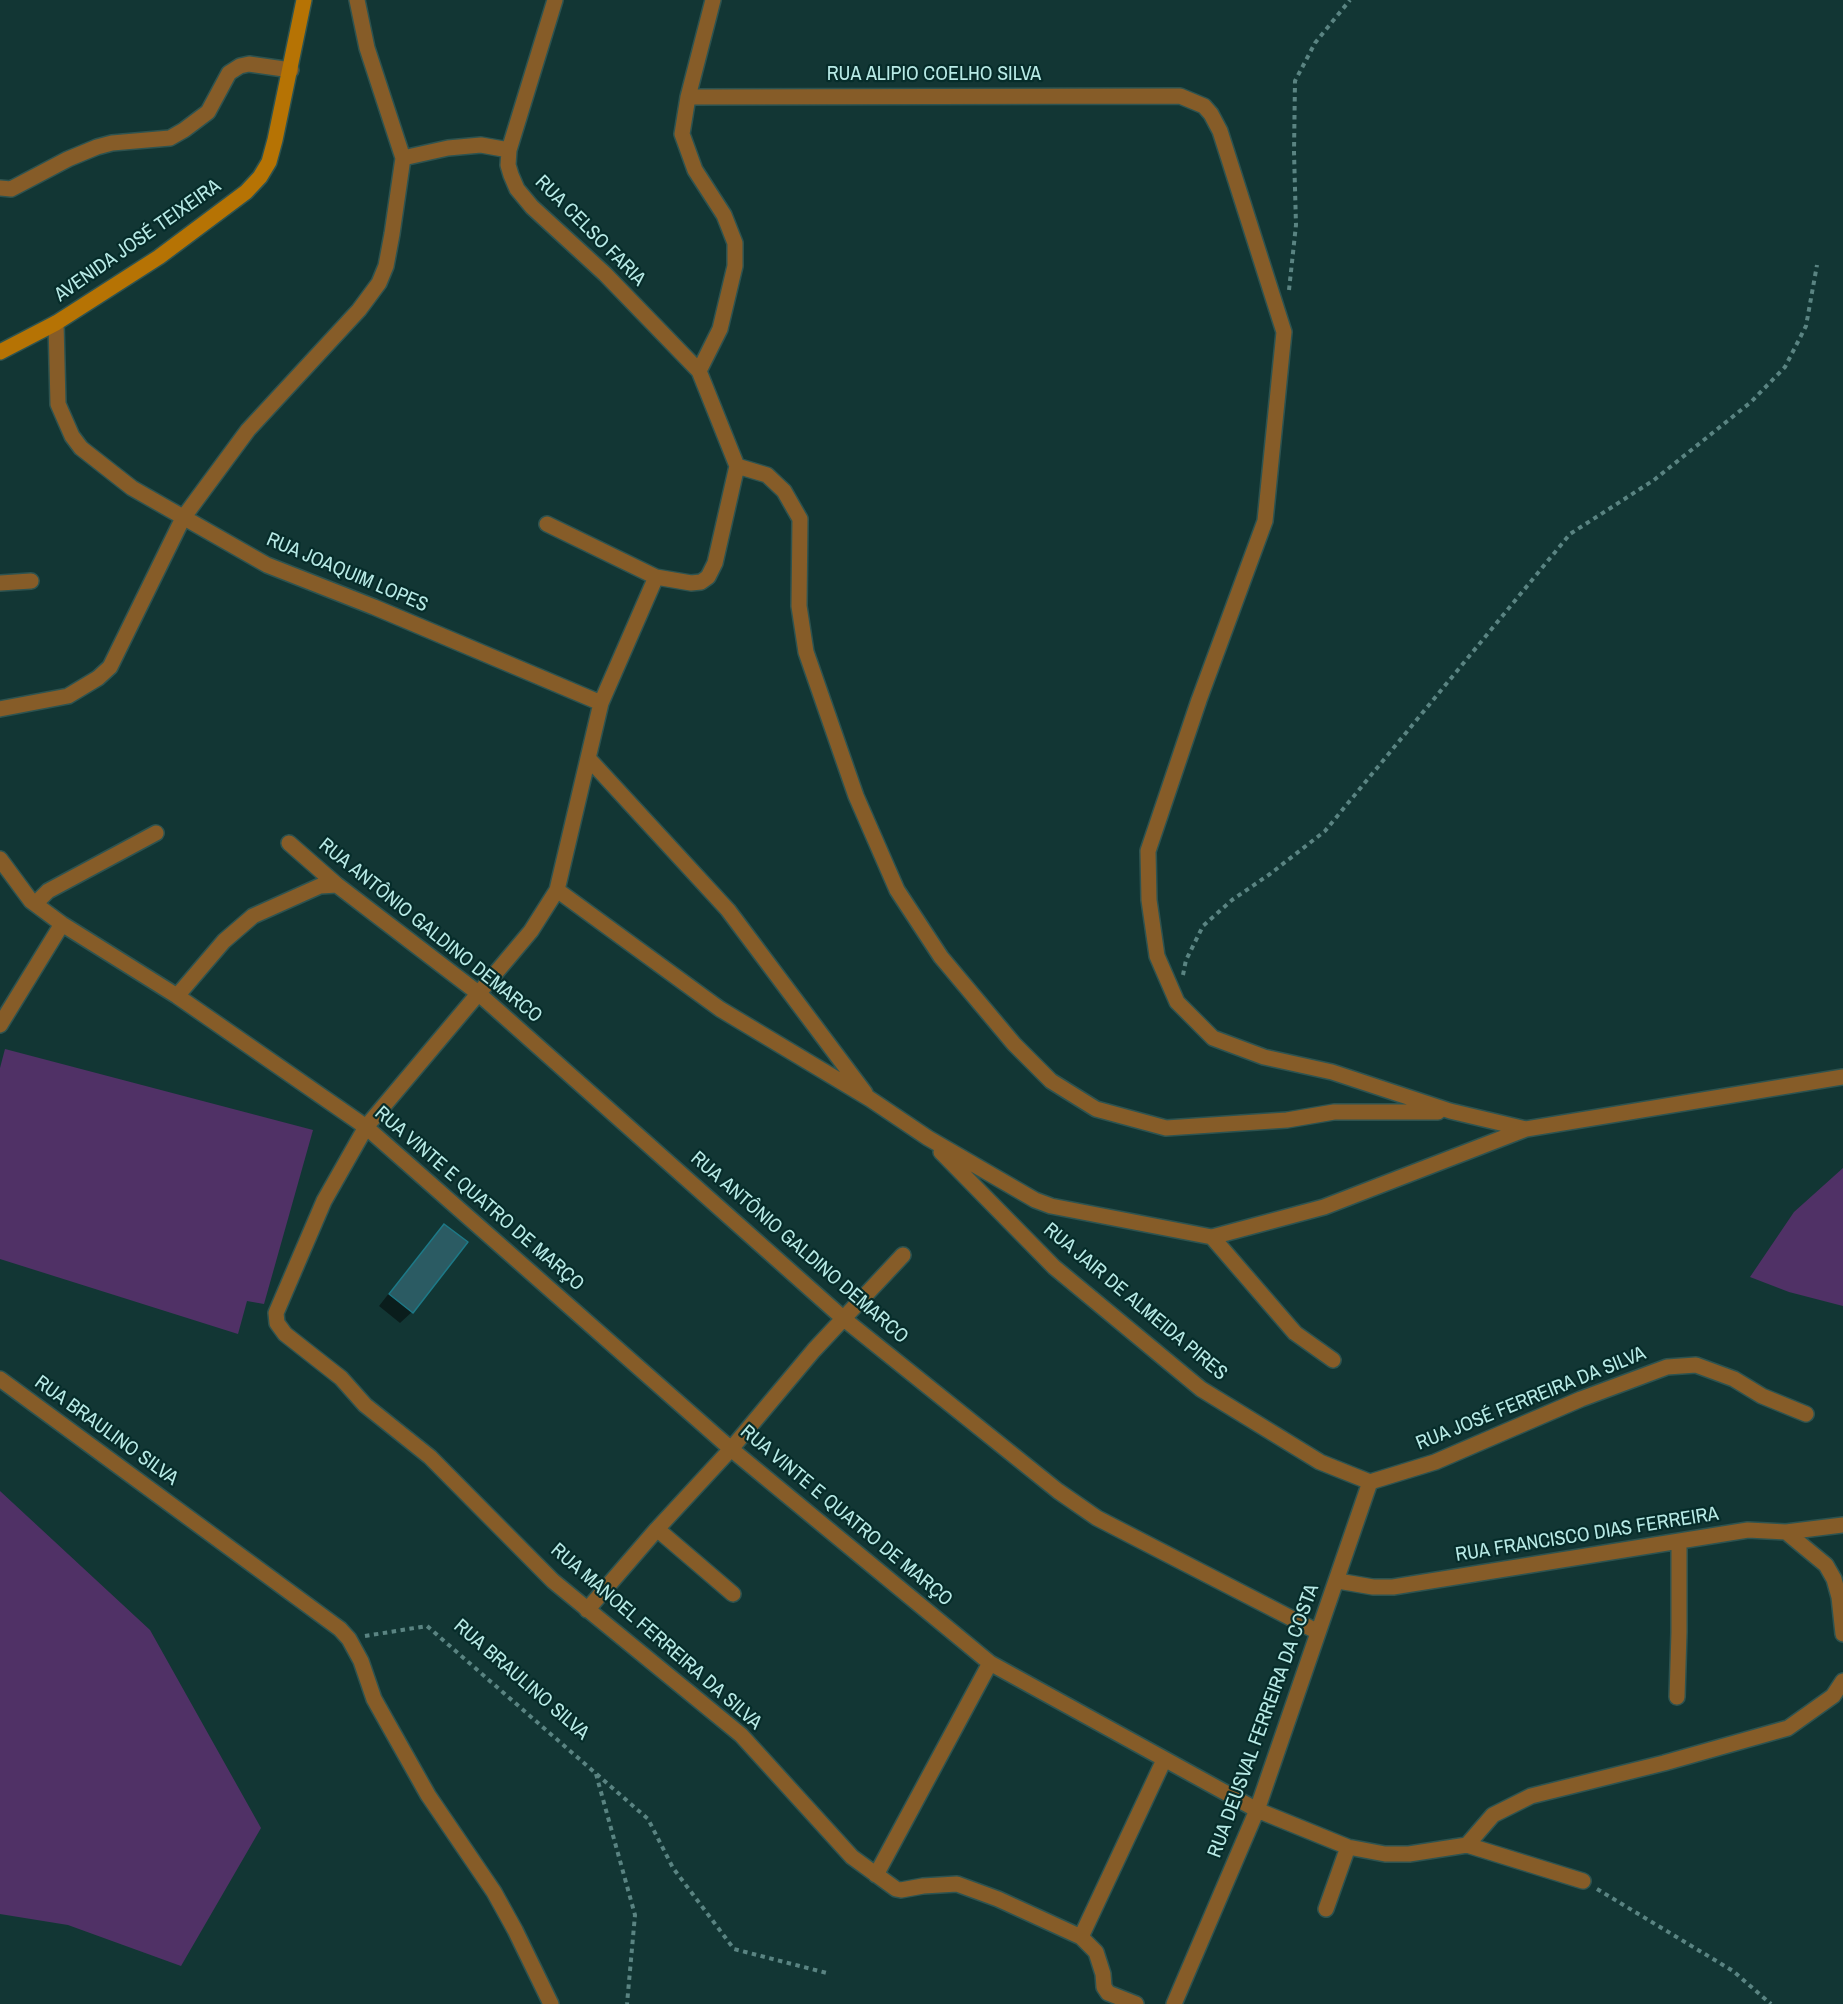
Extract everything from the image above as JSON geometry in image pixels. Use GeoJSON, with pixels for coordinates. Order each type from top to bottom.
{"type":"FeatureCollection","features":[{"type":"Feature","properties":{"kind":"main road","name":"AVENIDA JOSÉ TEIXEIRA"},"geometry":{"type":"LineString","coordinates":[[0,352],[56,323],[159,257],[246,192],[261,177],[270,162],[304,0]]}},
{"type":"Feature","properties":{"kind":"street"},"geometry":{"type":"LineString","coordinates":[[0,709],[68,696],[98,678],[110,667],[183,518],[248,430],[359,310],[379,283],[386,266],[403,158],[367,48],[357,0]]}},
{"type":"Feature","properties":{"kind":"street","name":"RUA CELSO FARIA"},"geometry":{"type":"LineString","coordinates":[[555,0],[509,150],[508,165],[511,176],[517,189],[532,207],[604,274],[699,371],[737,466]]}},
{"type":"Feature","properties":{"kind":"street"},"geometry":{"type":"LineString","coordinates":[[699,371],[720,329],[735,266],[735,243],[724,215],[695,170],[682,134],[688,97],[712,0]]}},
{"type":"Feature","properties":{"kind":"street"},"geometry":{"type":"LineString","coordinates":[[0,188],[11,189],[68,159],[97,147],[112,143],[170,138],[208,112],[229,73],[240,66],[249,64],[291,70]]}},
{"type":"Feature","properties":{"kind":"street","name":"RUA ALIPIO COELHO SILVA"},"geometry":{"type":"LineString","coordinates":[[688,97],[1180,96],[1204,106],[1220,131],[1284,332],[1265,521],[1199,700],[1148,851],[1149,900],[1157,956],[1178,1002]]}},
{"type":"Feature","properties":{"kind":"street"},"geometry":{"type":"LineString","coordinates":[[403,158],[448,148],[481,145],[509,150]]}},
{"type":"Feature","properties":{"kind":"street","name":"RUA JOAQUIM LOPES"},"geometry":{"type":"LineString","coordinates":[[56,323],[58,404],[72,436],[81,448],[132,488],[267,565],[401,618],[601,704]]}},
{"type":"Feature","properties":{"kind":"street"},"geometry":{"type":"LineString","coordinates":[[547,524],[656,577],[691,583],[701,582],[708,577],[715,562],[737,466],[767,475],[784,491],[800,519],[799,606],[806,652],[856,796],[897,890],[941,957],[1014,1044],[1051,1081],[1096,1109],[1166,1128],[1287,1120],[1334,1112],[1450,1111]]}},
{"type":"Feature","properties":{"kind":"street"},"geometry":{"type":"LineString","coordinates":[[366,1126],[531,931],[557,890],[601,704],[656,577]]}},
{"type":"Feature","properties":{"kind":"street"},"geometry":{"type":"LineString","coordinates":[[0,582],[31,581]]}},
{"type":"Feature","properties":{"kind":"street"},"geometry":{"type":"LineString","coordinates":[[588,758],[728,910],[870,1099]]}},
{"type":"Feature","properties":{"kind":"street"},"geometry":{"type":"LineString","coordinates":[[33,902],[48,891],[156,834]]}},
{"type":"Feature","properties":{"kind":"street","name":"RUA ANTÔNIO GALDINO DEMARCO"},"geometry":{"type":"LineString","coordinates":[[289,843],[337,885],[478,993],[844,1319],[1083,1509],[1318,1632]]}},
{"type":"Feature","properties":{"kind":"street","name":"RUA VINTE E QUATRO DE MARÇO"},"geometry":{"type":"LineString","coordinates":[[0,859],[33,902],[62,924],[177,996],[366,1126],[731,1449],[990,1663],[1257,1810],[1348,1846],[1385,1854],[1409,1854],[1467,1845],[1583,1881]]}},
{"type":"Feature","properties":{"kind":"street"},"geometry":{"type":"LineString","coordinates":[[177,996],[224,941],[253,916],[320,886],[337,885]]}},
{"type":"Feature","properties":{"kind":"street"},"geometry":{"type":"LineString","coordinates":[[557,890],[720,1009],[870,1099],[928,1138],[1035,1200],[1051,1206],[1212,1237],[1324,1207],[1526,1129],[1843,1077]]}},
{"type":"Feature","properties":{"kind":"street"},"geometry":{"type":"LineString","coordinates":[[0,1025],[62,924]]}},
{"type":"Feature","properties":{"kind":"street"},"geometry":{"type":"LineString","coordinates":[[1178,1002],[1213,1038],[1264,1057],[1332,1072],[1450,1111],[1526,1129]]}},
{"type":"Feature","properties":{"kind":"street","name":"RUA MANOEL FERREIRA DA SILVA"},"geometry":{"type":"LineString","coordinates":[[366,1126],[324,1201],[276,1313],[277,1323],[285,1334],[341,1378],[365,1404],[430,1457],[553,1581],[741,1735],[852,1857],[876,1875],[902,1890],[957,1884],[998,1899],[1081,1937],[1096,1952],[1103,1974],[1104,1987],[1108,1993],[1136,2004]]}},
{"type":"Feature","properties":{"kind":"street","name":"RUA JAIR DE ALMEIDA PIRES"},"geometry":{"type":"LineString","coordinates":[[928,1138],[1054,1267],[1201,1389],[1320,1462],[1370,1482]]}},
{"type":"Feature","properties":{"kind":"street"},"geometry":{"type":"LineString","coordinates":[[1212,1237],[1295,1333],[1333,1360]]}},
{"type":"Feature","properties":{"kind":"street"},"geometry":{"type":"LineString","coordinates":[[587,1610],[657,1529],[731,1449],[814,1350],[903,1255]]}},
{"type":"Feature","properties":{"kind":"street","name":"RUA JOSÉ FERREIRA DA SILVA"},"geometry":{"type":"LineString","coordinates":[[1370,1482],[1435,1462],[1581,1399],[1667,1367],[1696,1365],[1734,1379],[1762,1396],[1806,1414]]}},
{"type":"Feature","properties":{"kind":"street","name":"RUA BRAULINO SILVA"},"geometry":{"type":"LineString","coordinates":[[0,1379],[340,1629],[349,1639]]}},
{"type":"Feature","properties":{"kind":"street","name":"RUA DEUSVAL FERREIRA DA COSTA"},"geometry":{"type":"LineString","coordinates":[[1174,2004],[1257,1810],[1318,1632],[1338,1581],[1370,1482]]}},
{"type":"Feature","properties":{"kind":"street","name":"RUA FRANCISCO DIAS FERREIRA"},"geometry":{"type":"LineString","coordinates":[[1338,1581],[1373,1587],[1393,1587],[1748,1530],[1786,1532],[1843,1525]]}},
{"type":"Feature","properties":{"kind":"street"},"geometry":{"type":"LineString","coordinates":[[657,1529],[733,1594]]}},
{"type":"Feature","properties":{"kind":"street"},"geometry":{"type":"LineString","coordinates":[[1786,1532],[1826,1565],[1834,1579],[1839,1597],[1843,1634]]}},
{"type":"Feature","properties":{"kind":"street"},"geometry":{"type":"LineString","coordinates":[[1677,1697],[1679,1541]]}},
{"type":"Feature","properties":{"kind":"street"},"geometry":{"type":"LineString","coordinates":[[349,1639],[361,1662],[374,1699],[428,1795],[494,1892],[551,2004]]}},
{"type":"Feature","properties":{"kind":"street"},"geometry":{"type":"LineString","coordinates":[[876,1875],[990,1663]]}},
{"type":"Feature","properties":{"kind":"street"},"geometry":{"type":"LineString","coordinates":[[1467,1845],[1493,1815],[1531,1796],[1664,1763],[1788,1728],[1833,1696],[1843,1681]]}},
{"type":"Feature","properties":{"kind":"street"},"geometry":{"type":"LineString","coordinates":[[1081,1937],[1164,1760]]}},
{"type":"Feature","properties":{"kind":"street"},"geometry":{"type":"LineString","coordinates":[[1326,1909],[1348,1846]]}},
{"type":"Feature","properties":{"kind":"path"},"geometry":{"type":"LineString","coordinates":[[1288,297],[1296,225],[1295,81],[1315,43],[1350,0]]}},
{"type":"Feature","properties":{"kind":"path"},"geometry":{"type":"LineString","coordinates":[[1178,1002],[1186,960],[1203,926],[1232,900],[1270,874],[1324,831],[1570,534],[1654,480],[1751,402],[1785,367],[1806,326],[1817,265]]}},
{"type":"Feature","properties":{"kind":"path","name":"RUA BRAULINO SILVA"},"geometry":{"type":"LineString","coordinates":[[349,1639],[427,1626],[648,1819],[673,1868],[734,1949],[827,1973]]}},
{"type":"Feature","properties":{"kind":"path"},"geometry":{"type":"LineString","coordinates":[[596,1774],[635,1915],[627,2004]]}},
{"type":"Feature","properties":{"kind":"path"},"geometry":{"type":"LineString","coordinates":[[1583,1881],[1733,1971],[1771,2004]]}},
{"type":"Feature","properties":{"kind":"shaded area"},"geometry":{"type":"Polygon","coordinates":[[[5,1049],[313,1130],[264,1304],[247,1301],[238,1334],[0,1259],[0,1068],[5,1049]]]}},
{"type":"Feature","properties":{"kind":"shaded area"},"geometry":{"type":"Polygon","coordinates":[[[1843,1168],[1843,1306],[1789,1292],[1750,1277],[1794,1212],[1843,1168]]]}},
{"type":"Feature","properties":{"kind":"shaded area"},"geometry":{"type":"Polygon","coordinates":[[[0,1491],[150,1630],[261,1828],[181,1966],[68,1925],[0,1914],[0,1491]]]}},
{"type":"Feature","properties":{"kind":"building"},"geometry":{"type":"Polygon","coordinates":[[[444,1224],[468,1242],[413,1313],[389,1294],[444,1224]]]}}]}
